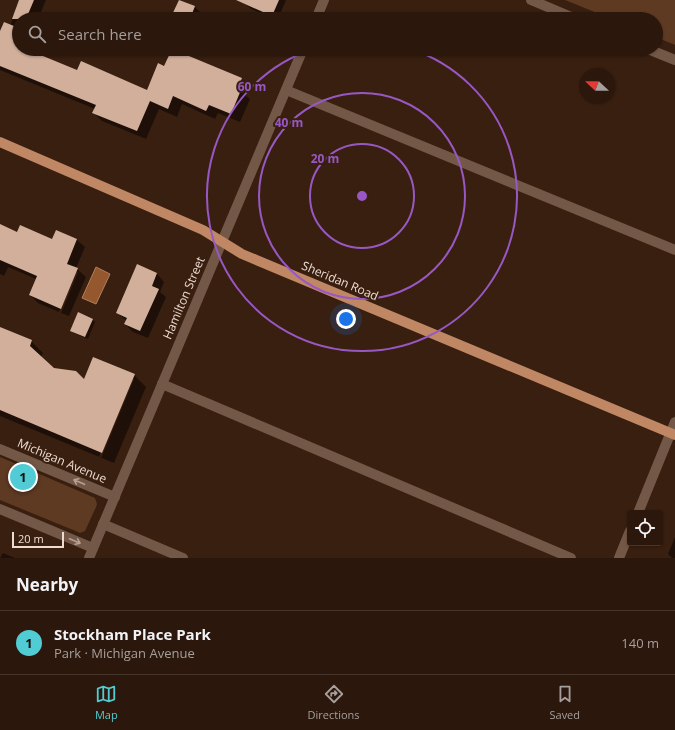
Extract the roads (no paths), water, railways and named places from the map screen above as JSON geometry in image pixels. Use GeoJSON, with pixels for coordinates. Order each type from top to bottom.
{"type":"FeatureCollection","features":[{"type":"Feature","properties":{"kind":"main road","name":"Sheridan Road"},"geometry":{"type":"LineString","coordinates":[[0,142],[204,230],[242,254],[672,434]]}},
{"type":"Feature","properties":{"kind":"street"},"geometry":{"type":"LineString","coordinates":[[319,12],[324,0]]}},
{"type":"Feature","properties":{"kind":"street"},"geometry":{"type":"LineString","coordinates":[[531,0],[559,12]]}},
{"type":"Feature","properties":{"kind":"street"},"geometry":{"type":"LineString","coordinates":[[663,55],[675,60]]}},
{"type":"Feature","properties":{"kind":"street","name":"Hamilton Street"},"geometry":{"type":"LineString","coordinates":[[89,558],[300,56]]}},
{"type":"Feature","properties":{"kind":"street"},"geometry":{"type":"LineString","coordinates":[[286,90],[675,250]]}},
{"type":"Feature","properties":{"kind":"street"},"geometry":{"type":"LineString","coordinates":[[162,384],[571,558]]}},
{"type":"Feature","properties":{"kind":"street"},"geometry":{"type":"LineString","coordinates":[[639,510],[672,434],[675,422]]}},
{"type":"Feature","properties":{"kind":"street","name":"Michigan Avenue"},"geometry":{"type":"LineString","coordinates":[[0,450],[115,497]]}},
{"type":"Feature","properties":{"kind":"street"},"geometry":{"type":"LineString","coordinates":[[0,509],[93,548]]}},
{"type":"Feature","properties":{"kind":"street"},"geometry":{"type":"LineString","coordinates":[[103,524],[183,558]]}},
{"type":"Feature","properties":{"kind":"street"},"geometry":{"type":"LineString","coordinates":[[619,558],[627,538]]}},
{"type":"Feature","properties":{"kind":"place","name":"Stockham Place Park"},"geometry":{"type":"Point","coordinates":[23,477]}}]}
